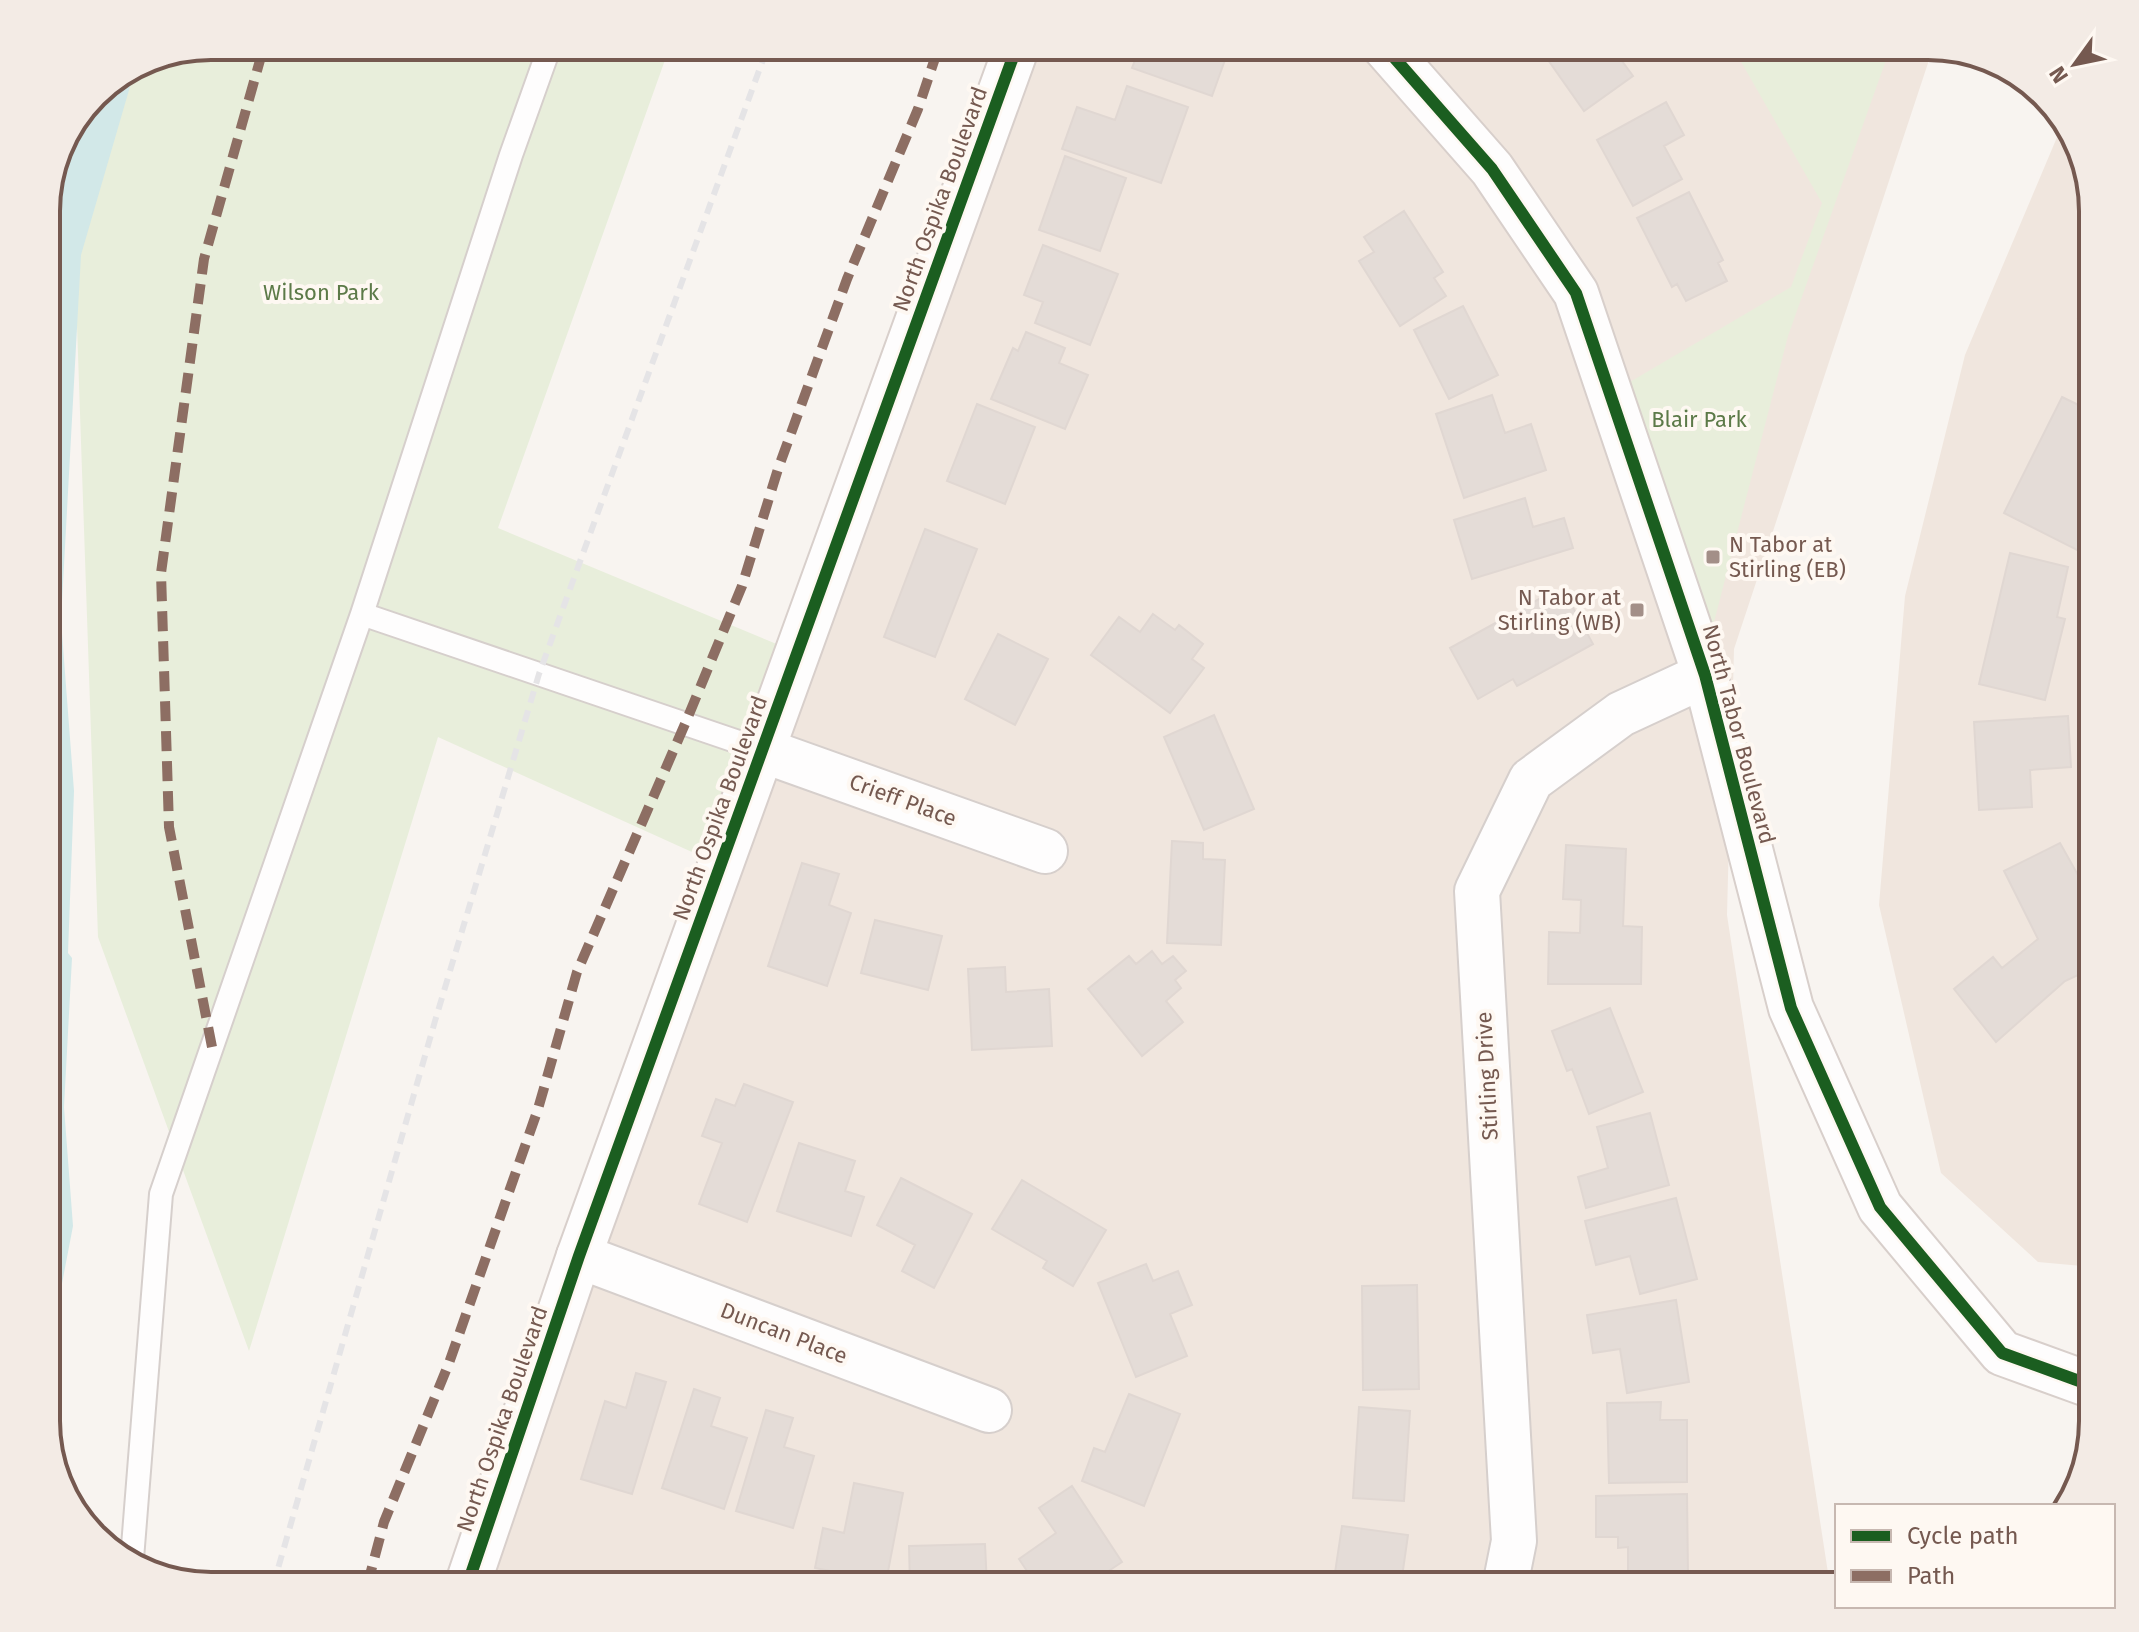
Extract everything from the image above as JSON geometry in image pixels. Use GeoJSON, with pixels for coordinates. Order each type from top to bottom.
{"type":"FeatureCollection","features":[{"type":"Feature","properties":{"kind":"street","name":"North Ospika Boulevard"},"geometry":{"type":"LineString","coordinates":[[472,1572],[579,1256],[1012,60]]}},
{"type":"Feature","properties":{"kind":"street","name":"North Tabor Boulevard"},"geometry":{"type":"LineString","coordinates":[[1396,60],[1492,169],[1576,293],[1705,675],[1791,1008],[1880,1207],[2002,1353],[2079,1381]]}},
{"type":"Feature","properties":{"kind":"street","name":"Stirling Drive"},"geometry":{"type":"LineString","coordinates":[[1508,1572],[1514,1541],[1477,891],[1531,780],[1621,714],[1705,675]]}},
{"type":"Feature","properties":{"kind":"street","name":"Crieff Place"},"geometry":{"type":"LineString","coordinates":[[762,750],[1045,851]]}},
{"type":"Feature","properties":{"kind":"street","name":"Duncan Place"},"geometry":{"type":"LineString","coordinates":[[579,1256],[989,1410]]}},
{"type":"Feature","properties":{"kind":"lane"},"geometry":{"type":"LineString","coordinates":[[133,1550],[161,1194],[362,614],[511,155],[545,60]]}},
{"type":"Feature","properties":{"kind":"lane"},"geometry":{"type":"LineString","coordinates":[[362,614],[762,750]]}},
{"type":"Feature","properties":{"kind":"shaded area"},"geometry":{"type":"Polygon","coordinates":[[[1000,60],[1929,60],[1734,649],[1727,915],[1828,1572],[470,1572],[1000,60]]]}},
{"type":"Feature","properties":{"kind":"shaded area"},"geometry":{"type":"Polygon","coordinates":[[[131,83],[81,255],[61,620],[74,791],[68,953],[72,958],[64,1107],[73,1226],[60,1294],[60,201],[68,163],[85,127],[104,104],[131,83]]]}},
{"type":"Feature","properties":{"kind":"shaded area"},"geometry":{"type":"Polygon","coordinates":[[[2058,135],[2071,163],[2079,201],[2079,1266],[2038,1262],[1941,1173],[1879,905],[1905,596],[1965,355],[2058,135]]]}},
{"type":"Feature","properties":{"kind":"green space","name":"Wilson Park"},"geometry":{"type":"Polygon","coordinates":[[[201,60],[665,60],[498,528],[779,645],[703,857],[438,737],[249,1351],[98,937],[74,238],[116,94],[163,68],[201,60]]]}},
{"type":"Feature","properties":{"kind":"green space","name":"Blair Park"},"geometry":{"type":"Polygon","coordinates":[[[1740,60],[1886,60],[1788,336],[1706,653],[1618,389],[1791,287],[1822,203],[1740,60]]]}},
{"type":"Feature","properties":{"kind":"building"},"geometry":{"type":"Polygon","coordinates":[[[1135,60],[1225,60],[1212,96],[1132,68],[1135,60]]]}},
{"type":"Feature","properties":{"kind":"building"},"geometry":{"type":"Polygon","coordinates":[[[1548,60],[1621,60],[1633,76],[1584,111],[1548,60]]]}},
{"type":"Feature","properties":{"kind":"building"},"geometry":{"type":"Polygon","coordinates":[[[1127,86],[1188,107],[1161,183],[1062,149],[1077,107],[1115,120],[1127,86]]]}},
{"type":"Feature","properties":{"kind":"building"},"geometry":{"type":"Polygon","coordinates":[[[1666,102],[1684,135],[1664,146],[1682,179],[1633,206],[1597,140],[1666,102]]]}},
{"type":"Feature","properties":{"kind":"building"},"geometry":{"type":"Polygon","coordinates":[[[1065,156],[1126,178],[1100,251],[1039,230],[1065,156]]]}},
{"type":"Feature","properties":{"kind":"building"},"geometry":{"type":"Polygon","coordinates":[[[1689,192],[1723,260],[1718,263],[1727,281],[1686,301],[1677,284],[1672,287],[1637,218],[1689,192]]]}},
{"type":"Feature","properties":{"kind":"building"},"geometry":{"type":"Polygon","coordinates":[[[1404,211],[1443,272],[1434,278],[1446,296],[1400,326],[1359,261],[1374,252],[1364,237],[1404,211]]]}},
{"type":"Feature","properties":{"kind":"building"},"geometry":{"type":"Polygon","coordinates":[[[1043,245],[1118,274],[1090,345],[1035,323],[1043,302],[1024,295],[1043,245]]]}},
{"type":"Feature","properties":{"kind":"building"},"geometry":{"type":"Polygon","coordinates":[[[1463,306],[1498,375],[1449,399],[1414,330],[1463,306]]]}},
{"type":"Feature","properties":{"kind":"building"},"geometry":{"type":"Polygon","coordinates":[[[1026,332],[1065,348],[1059,363],[1088,375],[1065,429],[991,399],[1013,348],[1018,351],[1026,332]]]}},
{"type":"Feature","properties":{"kind":"building"},"geometry":{"type":"Polygon","coordinates":[[[1492,395],[1505,433],[1531,424],[1546,470],[1464,498],[1436,414],[1492,395]]]}},
{"type":"Feature","properties":{"kind":"building"},"geometry":{"type":"Polygon","coordinates":[[[2062,397],[2079,405],[2079,551],[2004,513],[2062,397]]]}},
{"type":"Feature","properties":{"kind":"building"},"geometry":{"type":"Polygon","coordinates":[[[977,404],[1035,427],[1005,504],[947,481],[977,404]]]}},
{"type":"Feature","properties":{"kind":"building"},"geometry":{"type":"Polygon","coordinates":[[[1525,498],[1533,527],[1564,518],[1573,548],[1472,579],[1454,520],[1525,498]]]}},
{"type":"Feature","properties":{"kind":"building"},"geometry":{"type":"Polygon","coordinates":[[[925,529],[977,549],[935,657],[884,637],[925,529]]]}},
{"type":"Feature","properties":{"kind":"building"},"geometry":{"type":"Polygon","coordinates":[[[2010,553],[2068,567],[2057,617],[2065,619],[2045,700],[1979,684],[2010,553]]]}},
{"type":"Feature","properties":{"kind":"building"},"geometry":{"type":"Polygon","coordinates":[[[1565,593],[1593,644],[1517,686],[1513,679],[1478,699],[1450,648],[1541,598],[1544,605],[1565,593]]]}},
{"type":"Feature","properties":{"kind":"building"},"geometry":{"type":"Polygon","coordinates":[[[1153,614],[1175,630],[1179,625],[1203,644],[1192,659],[1204,668],[1170,713],[1091,655],[1119,617],[1140,632],[1153,614]]]}},
{"type":"Feature","properties":{"kind":"building"},"geometry":{"type":"Polygon","coordinates":[[[998,634],[1048,659],[1015,725],[965,699],[998,634]]]}},
{"type":"Feature","properties":{"kind":"building"},"geometry":{"type":"Polygon","coordinates":[[[1214,715],[1254,809],[1204,830],[1164,737],[1214,715]]]}},
{"type":"Feature","properties":{"kind":"building"},"geometry":{"type":"Polygon","coordinates":[[[2068,716],[2071,767],[2030,770],[2032,807],[1979,810],[1974,722],[2068,716]]]}},
{"type":"Feature","properties":{"kind":"building"},"geometry":{"type":"Polygon","coordinates":[[[1172,841],[1203,843],[1203,859],[1225,860],[1221,945],[1167,943],[1172,841]]]}},
{"type":"Feature","properties":{"kind":"building"},"geometry":{"type":"Polygon","coordinates":[[[2060,843],[2079,877],[2079,974],[2065,981],[1996,1042],[1954,989],[1993,957],[2002,968],[2038,939],[2004,871],[2060,843]]]}},
{"type":"Feature","properties":{"kind":"building"},"geometry":{"type":"Polygon","coordinates":[[[1566,845],[1626,849],[1623,926],[1642,927],[1641,984],[1548,984],[1549,932],[1580,933],[1581,900],[1563,899],[1566,845]]]}},
{"type":"Feature","properties":{"kind":"building"},"geometry":{"type":"Polygon","coordinates":[[[802,863],[839,874],[829,905],[851,913],[827,986],[768,966],[802,863]]]}},
{"type":"Feature","properties":{"kind":"building"},"geometry":{"type":"Polygon","coordinates":[[[875,920],[942,936],[928,990],[861,973],[875,920]]]}},
{"type":"Feature","properties":{"kind":"building"},"geometry":{"type":"Polygon","coordinates":[[[1152,951],[1162,964],[1173,956],[1186,971],[1175,980],[1181,988],[1166,1001],[1183,1022],[1142,1056],[1088,989],[1129,956],[1136,964],[1152,951]]]}},
{"type":"Feature","properties":{"kind":"building"},"geometry":{"type":"Polygon","coordinates":[[[1005,967],[1006,992],[1049,989],[1052,1046],[972,1050],[968,969],[1005,967]]]}},
{"type":"Feature","properties":{"kind":"building"},"geometry":{"type":"Polygon","coordinates":[[[1610,1008],[1643,1092],[1589,1114],[1572,1069],[1567,1071],[1552,1031],[1610,1008]]]}},
{"type":"Feature","properties":{"kind":"building"},"geometry":{"type":"Polygon","coordinates":[[[744,1084],[793,1102],[747,1222],[699,1204],[722,1143],[702,1136],[716,1099],[735,1106],[744,1084]]]}},
{"type":"Feature","properties":{"kind":"building"},"geometry":{"type":"Polygon","coordinates":[[[1650,1113],[1669,1185],[1586,1208],[1578,1177],[1608,1168],[1597,1127],[1650,1113]]]}},
{"type":"Feature","properties":{"kind":"building"},"geometry":{"type":"Polygon","coordinates":[[[799,1143],[855,1161],[845,1191],[864,1197],[851,1236],[777,1211],[799,1143]]]}},
{"type":"Feature","properties":{"kind":"building"},"geometry":{"type":"Polygon","coordinates":[[[901,1178],[972,1214],[934,1288],[902,1271],[915,1245],[877,1225],[901,1178]]]}},
{"type":"Feature","properties":{"kind":"building"},"geometry":{"type":"Polygon","coordinates":[[[1022,1180],[1106,1230],[1073,1286],[1043,1268],[1047,1261],[992,1229],[1022,1180]]]}},
{"type":"Feature","properties":{"kind":"building"},"geometry":{"type":"Polygon","coordinates":[[[1676,1198],[1697,1279],[1640,1294],[1630,1256],[1596,1265],[1585,1221],[1676,1198]]]}},
{"type":"Feature","properties":{"kind":"building"},"geometry":{"type":"Polygon","coordinates":[[[1146,1264],[1153,1281],[1178,1271],[1192,1305],[1170,1314],[1187,1356],[1136,1377],[1098,1283],[1146,1264]]]}},
{"type":"Feature","properties":{"kind":"building"},"geometry":{"type":"Polygon","coordinates":[[[1417,1285],[1419,1389],[1363,1390],[1362,1286],[1417,1285]]]}},
{"type":"Feature","properties":{"kind":"building"},"geometry":{"type":"Polygon","coordinates":[[[1676,1300],[1689,1382],[1627,1393],[1620,1349],[1593,1353],[1587,1315],[1676,1300]]]}},
{"type":"Feature","properties":{"kind":"building"},"geometry":{"type":"Polygon","coordinates":[[[636,1373],[666,1382],[632,1494],[581,1479],[605,1401],[626,1408],[636,1373]]]}},
{"type":"Feature","properties":{"kind":"building"},"geometry":{"type":"Polygon","coordinates":[[[694,1389],[720,1398],[711,1426],[747,1438],[724,1509],[662,1488],[694,1389]]]}},
{"type":"Feature","properties":{"kind":"building"},"geometry":{"type":"Polygon","coordinates":[[[1129,1394],[1180,1414],[1144,1506],[1082,1481],[1094,1448],[1105,1452],[1129,1394]]]}},
{"type":"Feature","properties":{"kind":"building"},"geometry":{"type":"Polygon","coordinates":[[[1661,1402],[1660,1420],[1687,1420],[1687,1482],[1609,1483],[1607,1403],[1661,1402]]]}},
{"type":"Feature","properties":{"kind":"building"},"geometry":{"type":"Polygon","coordinates":[[[1359,1407],[1410,1411],[1404,1501],[1353,1498],[1359,1407]]]}},
{"type":"Feature","properties":{"kind":"building"},"geometry":{"type":"Polygon","coordinates":[[[766,1410],[793,1418],[784,1447],[814,1456],[793,1528],[736,1511],[766,1410]]]}},
{"type":"Feature","properties":{"kind":"building"},"geometry":{"type":"Polygon","coordinates":[[[854,1483],[903,1493],[888,1572],[835,1572],[815,1568],[823,1528],[844,1533],[854,1483]]]}},
{"type":"Feature","properties":{"kind":"building"},"geometry":{"type":"Polygon","coordinates":[[[1072,1486],[1122,1562],[1107,1572],[1028,1572],[1019,1559],[1056,1533],[1039,1508],[1072,1486]]]}},
{"type":"Feature","properties":{"kind":"building"},"geometry":{"type":"Polygon","coordinates":[[[1687,1494],[1688,1572],[1628,1572],[1628,1547],[1618,1548],[1618,1537],[1596,1537],[1596,1496],[1687,1494]]]}},
{"type":"Feature","properties":{"kind":"building"},"geometry":{"type":"Polygon","coordinates":[[[1342,1526],[1408,1535],[1403,1572],[1335,1572],[1342,1526]]]}},
{"type":"Feature","properties":{"kind":"building"},"geometry":{"type":"Polygon","coordinates":[[[985,1544],[986,1572],[910,1572],[909,1546],[985,1544]]]}},
{"type":"Feature","properties":{"kind":"railway"},"geometry":{"type":"LineString","coordinates":[[277,1572],[435,1021],[539,674],[763,60]]}},
{"type":"Feature","properties":{"kind":"marked path"},"geometry":{"type":"LineString","coordinates":[[212,1047],[169,827],[161,573],[204,259],[260,60]]}},
{"type":"Feature","properties":{"kind":"marked path"},"geometry":{"type":"LineString","coordinates":[[371,1572],[384,1522],[449,1363],[538,1109],[577,972],[742,586],[778,469],[847,279],[918,109],[934,60]]}},
{"type":"Feature","properties":{"kind":"cycle path"},"geometry":{"type":"LineString","coordinates":[[472,1572],[579,1256],[1012,60]]}},
{"type":"Feature","properties":{"kind":"cycle path"},"geometry":{"type":"LineString","coordinates":[[1396,60],[1492,169],[1576,293],[1705,675],[1791,1008],[1880,1207],[2002,1353],[2079,1381]]}},
{"type":"Feature","properties":{"kind":"place","name":"N Tabor at Stirling (EB)"},"geometry":{"type":"Point","coordinates":[1713,557]}},
{"type":"Feature","properties":{"kind":"place","name":"N Tabor at Stirling (WB)"},"geometry":{"type":"Point","coordinates":[1637,610]}}]}
